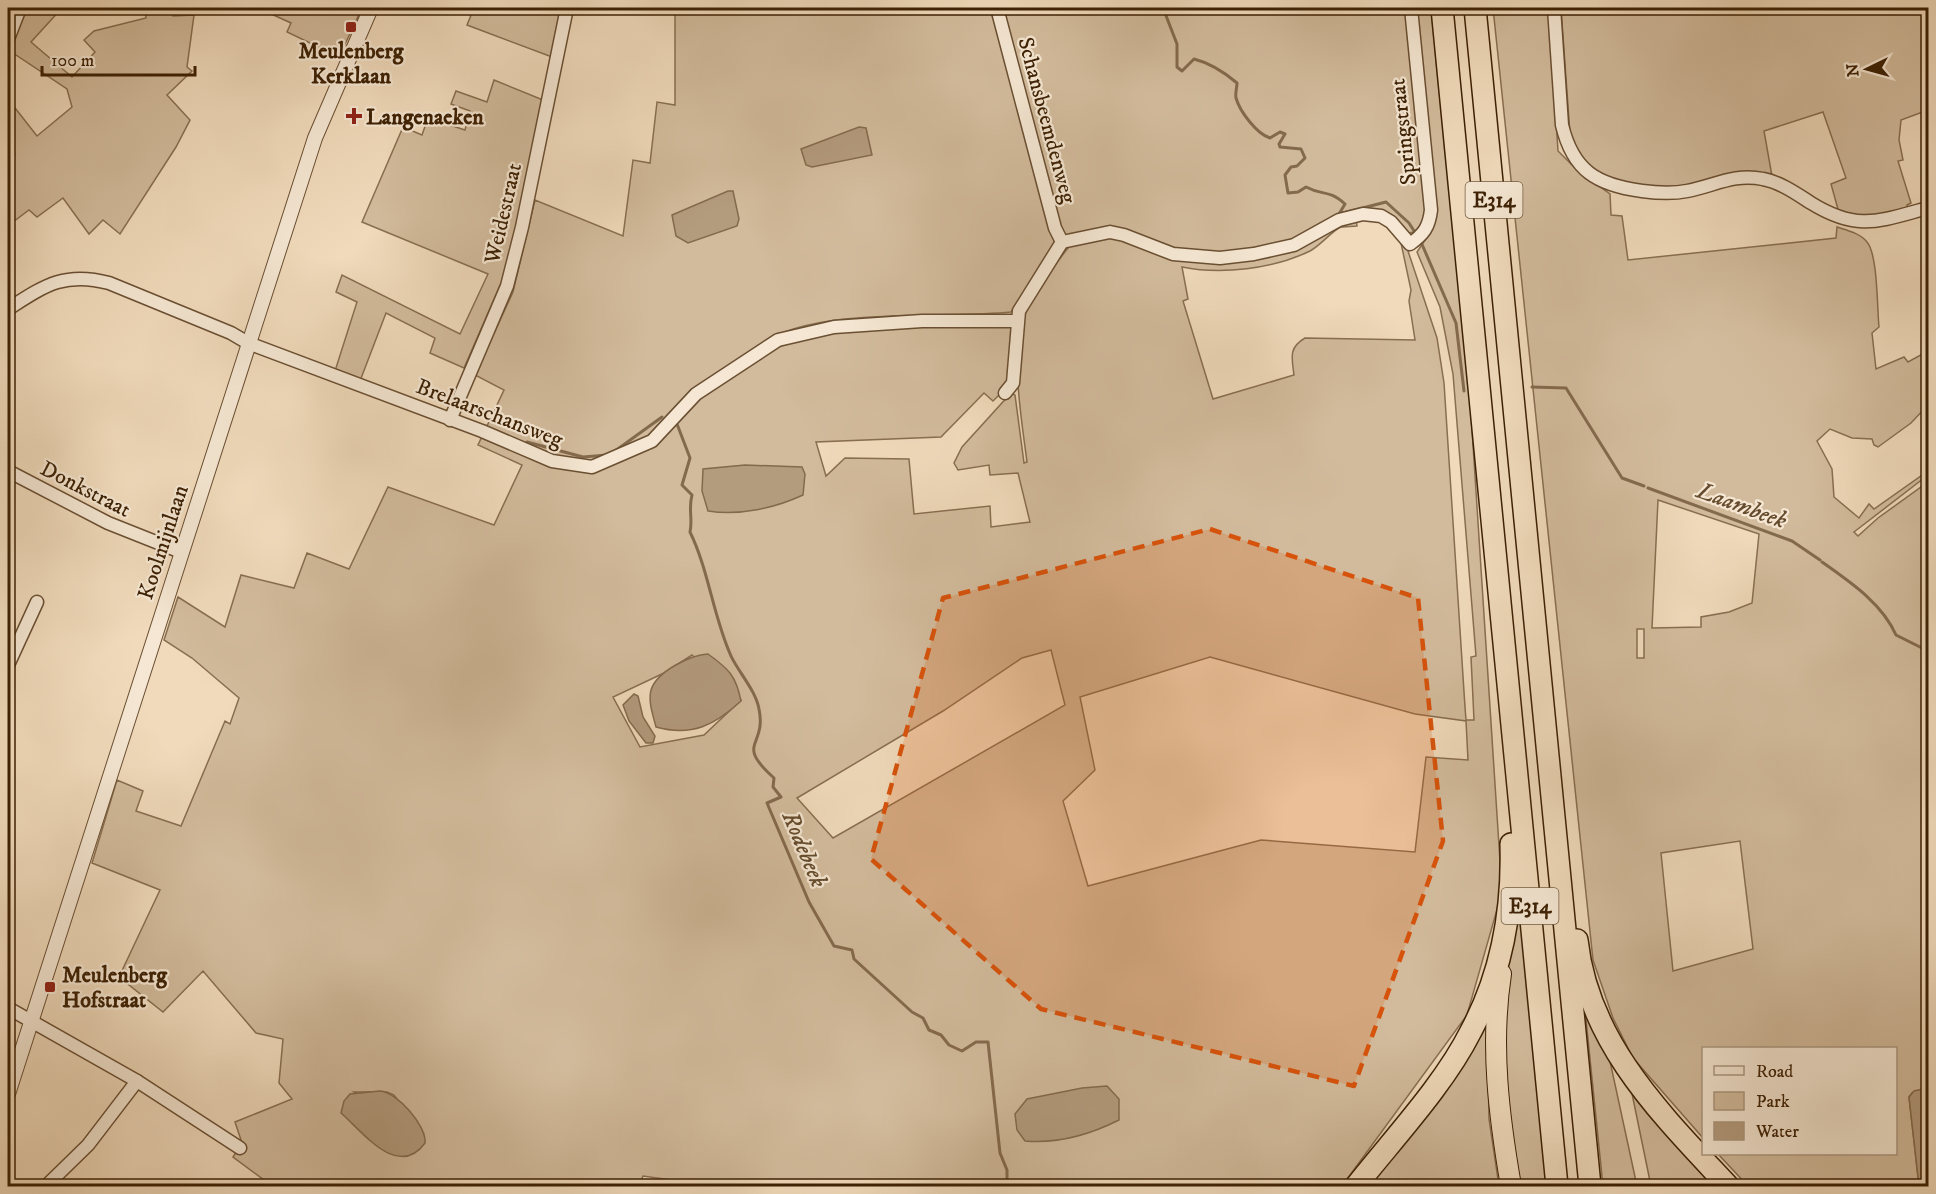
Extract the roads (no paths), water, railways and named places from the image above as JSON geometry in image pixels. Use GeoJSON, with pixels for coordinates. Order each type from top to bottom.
{"type":"FeatureCollection","features":[{"type":"Feature","properties":{"kind":"highway","name":"E314"},"geometry":{"type":"LineString","coordinates":[[1442,8],[1557,1186]]}},
{"type":"Feature","properties":{"kind":"highway","name":"E314"},"geometry":{"type":"LineString","coordinates":[[1475,8],[1590,1186]]}},
{"type":"Feature","properties":{"kind":"highway","name":"E314"},"geometry":{"type":"LineString","coordinates":[[1503,626],[1497,670],[1510,826],[1512,888],[1497,997],[1496,1049],[1510,1186]]}},
{"type":"Feature","properties":{"kind":"highway","name":"E314"},"geometry":{"type":"LineString","coordinates":[[1562,898],[1575,926],[1589,991],[1607,1039],[1617,1057],[1649,1100],[1728,1186]]}},
{"type":"Feature","properties":{"kind":"highway","name":"E314"},"geometry":{"type":"LineString","coordinates":[[1356,1186],[1435,1085],[1471,1032],[1490,987],[1508,923]]}},
{"type":"Feature","properties":{"kind":"street"},"geometry":{"type":"LineString","coordinates":[[8,39],[20,8]]}},
{"type":"Feature","properties":{"kind":"street","name":"Koolmijnlaan"},"geometry":{"type":"LineString","coordinates":[[8,1095],[315,138],[371,8]]}},
{"type":"Feature","properties":{"kind":"street","name":"Weidestraat"},"geometry":{"type":"LineString","coordinates":[[450,420],[507,286],[567,8]]}},
{"type":"Feature","properties":{"kind":"street","name":"Schansbeemdenweg"},"geometry":{"type":"LineString","coordinates":[[997,8],[1055,228],[1062,242]]}},
{"type":"Feature","properties":{"kind":"street","name":"Springstraat"},"geometry":{"type":"LineString","coordinates":[[1062,242],[1110,232],[1173,254],[1220,258],[1294,245],[1339,220],[1372,214],[1391,222],[1410,244],[1422,236],[1428,228],[1431,210],[1411,8]]}},
{"type":"Feature","properties":{"kind":"street"},"geometry":{"type":"LineString","coordinates":[[1554,8],[1562,124],[1566,141],[1582,167],[1606,184],[1656,193],[1675,193],[1737,177],[1765,179],[1848,221],[1874,220],[1929,208]]}},
{"type":"Feature","properties":{"kind":"street"},"geometry":{"type":"LineString","coordinates":[[1005,393],[1010,389],[1014,376],[1016,321],[1033,286],[1056,255],[1062,242]]}},
{"type":"Feature","properties":{"kind":"street","name":"Brelaarschansweg"},"geometry":{"type":"LineString","coordinates":[[8,309],[56,281],[88,278],[109,283],[231,333],[248,343],[552,461],[592,467],[652,441],[696,394],[778,340],[834,327],[922,321],[1016,321]]}},
{"type":"Feature","properties":{"kind":"street","name":"Donkstraat"},"geometry":{"type":"LineString","coordinates":[[8,471],[108,523],[181,552]]}},
{"type":"Feature","properties":{"kind":"street"},"geometry":{"type":"LineString","coordinates":[[8,665],[37,603]]}},
{"type":"Feature","properties":{"kind":"street"},"geometry":{"type":"LineString","coordinates":[[8,1008],[137,1081],[240,1148]]}},
{"type":"Feature","properties":{"kind":"street"},"geometry":{"type":"LineString","coordinates":[[46,1186],[88,1145],[137,1081]]}},
{"type":"Feature","properties":{"kind":"water"},"geometry":{"type":"Polygon","coordinates":[[[859,127],[866,128],[872,155],[812,167],[806,165],[801,149],[859,127]]]}},
{"type":"Feature","properties":{"kind":"water"},"geometry":{"type":"Polygon","coordinates":[[[728,191],[733,191],[739,219],[737,226],[688,243],[676,236],[672,215],[728,191]]]}},
{"type":"Feature","properties":{"kind":"water"},"geometry":{"type":"Polygon","coordinates":[[[745,465],[802,467],[805,474],[803,495],[757,510],[708,511],[702,491],[703,469],[745,465]]]}},
{"type":"Feature","properties":{"kind":"water"},"geometry":{"type":"Polygon","coordinates":[[[708,654],[721,664],[734,679],[741,701],[722,717],[702,727],[681,731],[656,727],[650,699],[654,683],[675,665],[693,657],[708,654]]]}},
{"type":"Feature","properties":{"kind":"water"},"geometry":{"type":"Polygon","coordinates":[[[634,694],[638,696],[643,717],[655,736],[653,743],[646,743],[629,721],[623,705],[634,694]]]}},
{"type":"Feature","properties":{"kind":"water"},"geometry":{"type":"Polygon","coordinates":[[[1107,1086],[1119,1099],[1119,1120],[1085,1134],[1062,1140],[1025,1141],[1017,1130],[1015,1114],[1027,1099],[1082,1088],[1107,1086]]]}},
{"type":"Feature","properties":{"kind":"water"},"geometry":{"type":"Polygon","coordinates":[[[1928,1088],[1928,1186],[1919,1186],[1909,1097],[1914,1091],[1928,1088]]]}},
{"type":"Feature","properties":{"kind":"water"},"geometry":{"type":"Polygon","coordinates":[[[380,1091],[402,1103],[416,1119],[425,1143],[415,1153],[404,1157],[392,1155],[370,1141],[341,1113],[344,1101],[350,1094],[380,1091]]]}},
{"type":"Feature","properties":{"kind":"waterway","name":"Laambeek"},"geometry":{"type":"LineString","coordinates":[[1163,8],[1177,44],[1177,67],[1182,71],[1194,59],[1222,72],[1237,83],[1238,104],[1255,127],[1270,138],[1280,132],[1285,134],[1279,144],[1280,147],[1301,149],[1305,158],[1297,166],[1291,167],[1285,175],[1288,193],[1298,192],[1306,187],[1330,194],[1345,204],[1339,214],[1386,202],[1409,223],[1416,234]]}},
{"type":"Feature","properties":{"kind":"waterway","name":"Laambeek"},"geometry":{"type":"LineString","coordinates":[[1421,242],[1456,323],[1464,391]]}},
{"type":"Feature","properties":{"kind":"waterway","name":"Laambeek"},"geometry":{"type":"LineString","coordinates":[[1532,387],[1566,388],[1622,478],[1644,486]]}},
{"type":"Feature","properties":{"kind":"waterway"},"geometry":{"type":"LineString","coordinates":[[615,451],[662,417]]}},
{"type":"Feature","properties":{"kind":"waterway","name":"Rodebeek"},"geometry":{"type":"LineString","coordinates":[[677,424],[690,458],[682,485],[692,495],[690,532],[702,562],[725,641],[757,702],[760,722],[754,751],[756,758],[774,778],[773,787],[781,797],[767,803],[809,902],[834,946],[852,950],[854,959],[912,1012],[923,1018],[929,1030],[941,1035],[949,1045],[962,1051],[976,1042],[988,1042],[1000,1153],[1007,1170],[1007,1186]]}},
{"type":"Feature","properties":{"kind":"waterway"},"geometry":{"type":"LineString","coordinates":[[527,442],[583,457],[607,455]]}},
{"type":"Feature","properties":{"kind":"waterway","name":"Laambeek"},"geometry":{"type":"LineString","coordinates":[[1648,488],[1792,541],[1820,560]]}},
{"type":"Feature","properties":{"kind":"waterway","name":"Laambeek"},"geometry":{"type":"LineString","coordinates":[[1822,562],[1874,603],[1890,623],[1896,635],[1928,651]]}},
{"type":"Feature","properties":{"kind":"place","name":"Meulenberg Kerklaan"},"geometry":{"type":"Point","coordinates":[351,27]}},
{"type":"Feature","properties":{"kind":"place","name":"Langenaeken"},"geometry":{"type":"Point","coordinates":[354,116]}},
{"type":"Feature","properties":{"kind":"place","name":"Meulenberg Hofstraat"},"geometry":{"type":"Point","coordinates":[50,987]}}]}
